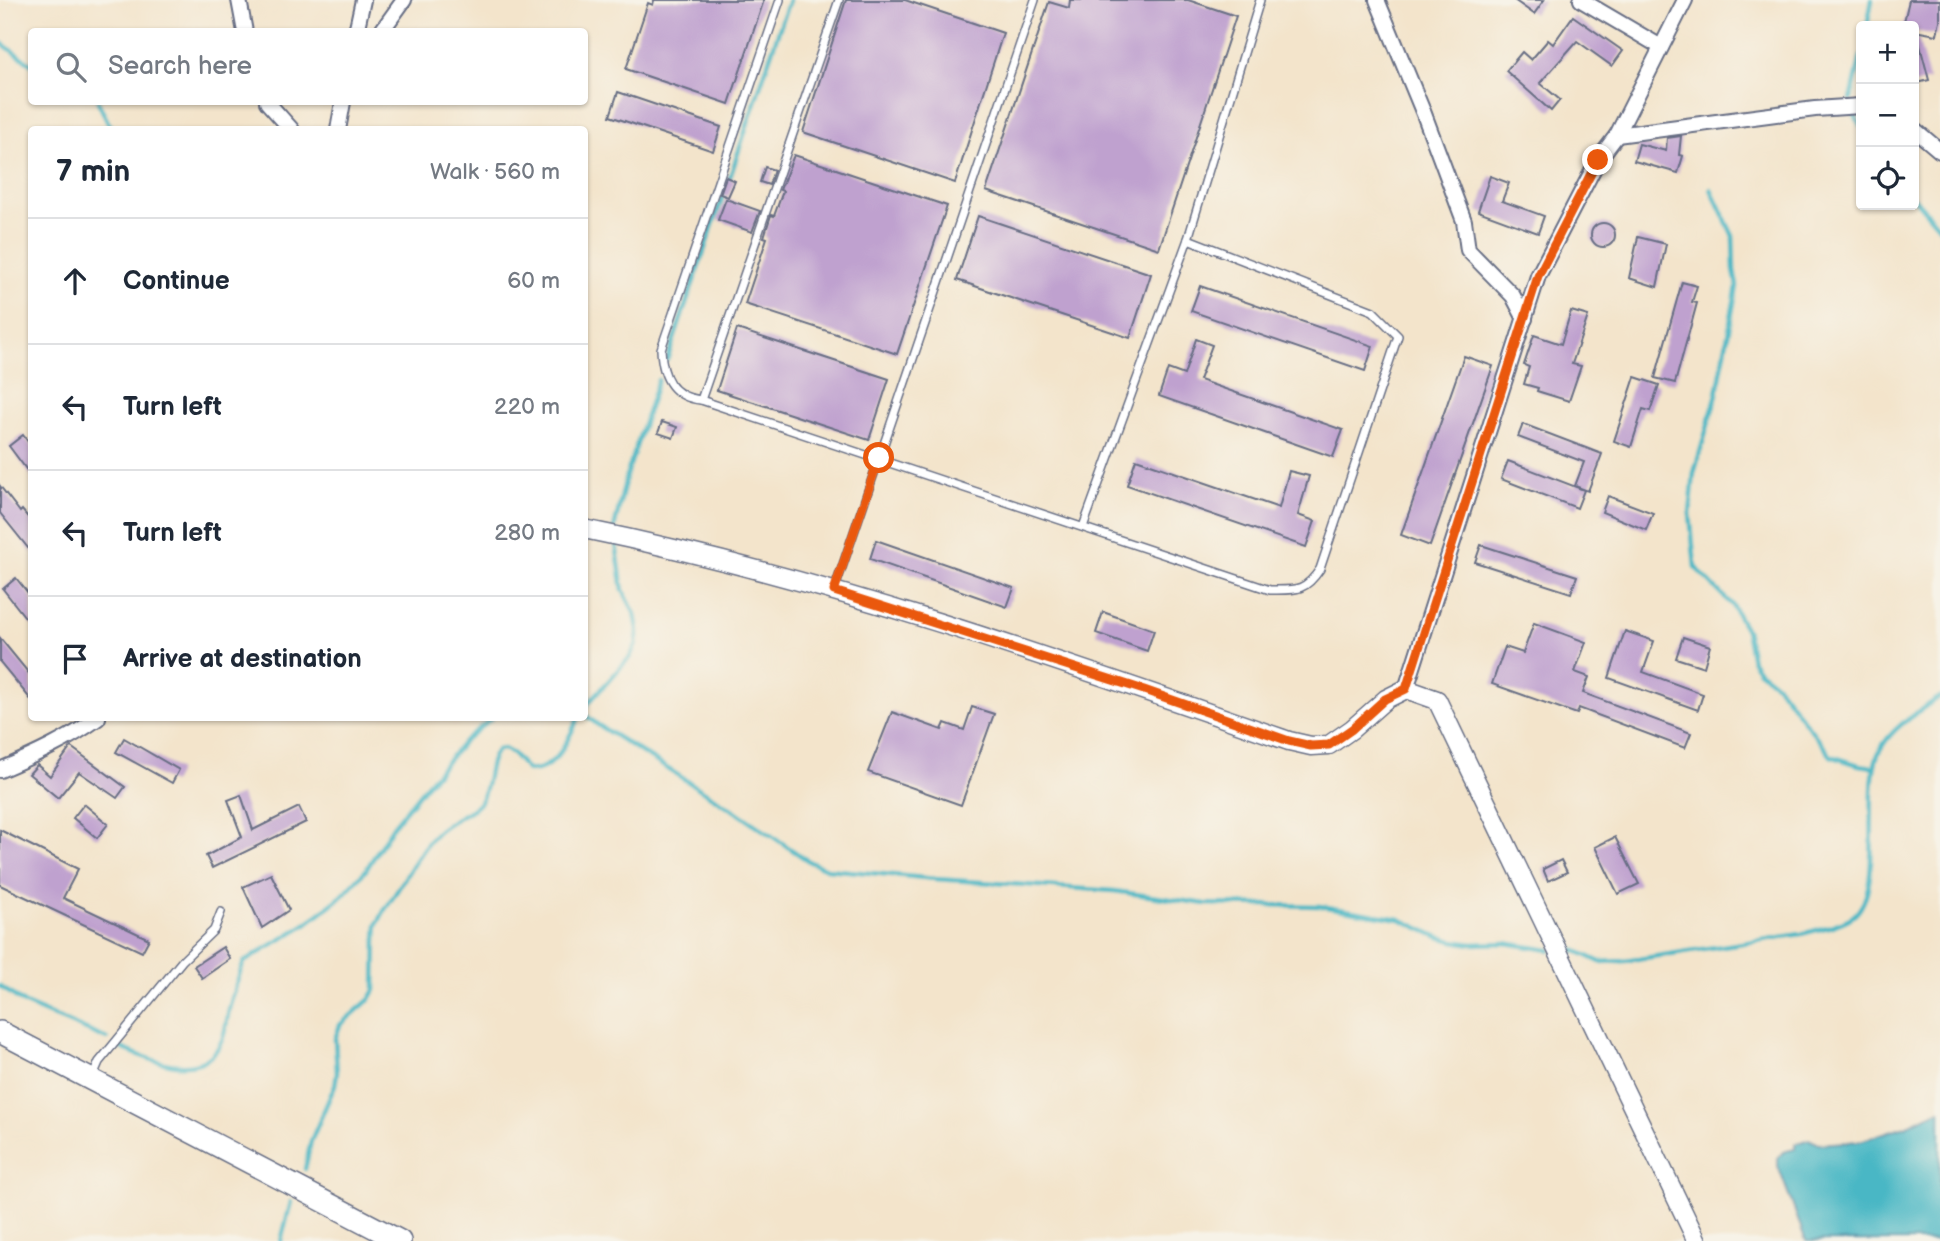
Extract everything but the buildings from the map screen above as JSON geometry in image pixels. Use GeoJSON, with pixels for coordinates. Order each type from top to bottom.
{"type":"FeatureCollection","features":[{"type":"Feature","properties":{"kind":"main road"},"geometry":{"type":"LineString","coordinates":[[0,1032],[400,1241]]}},
{"type":"Feature","properties":{"kind":"street"},"geometry":{"type":"LineString","coordinates":[[239,0],[244,28]]}},
{"type":"Feature","properties":{"kind":"street"},"geometry":{"type":"LineString","coordinates":[[357,28],[363,0]]}},
{"type":"Feature","properties":{"kind":"street"},"geometry":{"type":"LineString","coordinates":[[384,28],[404,0]]}},
{"type":"Feature","properties":{"kind":"street"},"geometry":{"type":"LineString","coordinates":[[1377,0],[1464,221],[1468,250],[1513,296],[1525,319]]}},
{"type":"Feature","properties":{"kind":"street"},"geometry":{"type":"LineString","coordinates":[[1581,0],[1661,47]]}},
{"type":"Feature","properties":{"kind":"street"},"geometry":{"type":"LineString","coordinates":[[1406,689],[1538,276],[1598,160],[1616,135],[1685,0]]}},
{"type":"Feature","properties":{"kind":"street"},"geometry":{"type":"LineString","coordinates":[[270,105],[288,126]]}},
{"type":"Feature","properties":{"kind":"street"},"geometry":{"type":"LineString","coordinates":[[339,126],[342,105]]}},
{"type":"Feature","properties":{"kind":"street"},"geometry":{"type":"LineString","coordinates":[[1616,135],[1815,109],[1856,106]]}},
{"type":"Feature","properties":{"kind":"street"},"geometry":{"type":"LineString","coordinates":[[1919,133],[1940,151]]}},
{"type":"Feature","properties":{"kind":"street"},"geometry":{"type":"LineString","coordinates":[[588,529],[726,561],[834,591],[1311,746],[1329,745],[1352,729],[1385,699],[1406,689],[1437,700],[1697,1241]]}},
{"type":"Feature","properties":{"kind":"street"},"geometry":{"type":"LineString","coordinates":[[0,770],[45,751],[94,721]]}},
{"type":"Feature","properties":{"kind":"lane"},"geometry":{"type":"LineString","coordinates":[[780,0],[661,349],[662,369],[673,388],[686,398],[701,400],[879,458],[1270,590],[1297,590],[1312,581],[1320,569],[1398,336],[1373,311],[1188,239]]}},
{"type":"Feature","properties":{"kind":"lane"},"geometry":{"type":"LineString","coordinates":[[701,400],[839,0]]}},
{"type":"Feature","properties":{"kind":"lane"},"geometry":{"type":"LineString","coordinates":[[834,591],[1035,0]]}},
{"type":"Feature","properties":{"kind":"lane"},"geometry":{"type":"LineString","coordinates":[[1083,527],[1188,239],[1260,0]]}},
{"type":"Feature","properties":{"kind":"lane"},"geometry":{"type":"LineString","coordinates":[[91,1080],[99,1062],[173,971],[214,930],[221,912]]}},
{"type":"Feature","properties":{"kind":"water"},"geometry":{"type":"Polygon","coordinates":[[[1940,1110],[1940,1241],[1806,1241],[1778,1166],[1778,1158],[1783,1152],[1795,1149],[1796,1144],[1809,1139],[1819,1144],[1860,1141],[1905,1126],[1940,1110]]]}},
{"type":"Feature","properties":{"kind":"waterway"},"geometry":{"type":"LineString","coordinates":[[730,177],[789,0]]}},
{"type":"Feature","properties":{"kind":"waterway"},"geometry":{"type":"LineString","coordinates":[[1868,21],[1872,0]]}},
{"type":"Feature","properties":{"kind":"waterway"},"geometry":{"type":"LineString","coordinates":[[0,42],[28,62]]}},
{"type":"Feature","properties":{"kind":"waterway"},"geometry":{"type":"LineString","coordinates":[[1851,100],[1856,78]]}},
{"type":"Feature","properties":{"kind":"waterway"},"geometry":{"type":"LineString","coordinates":[[100,105],[110,126]]}},
{"type":"Feature","properties":{"kind":"waterway"},"geometry":{"type":"LineString","coordinates":[[1853,112],[1856,118]]}},
{"type":"Feature","properties":{"kind":"waterway"},"geometry":{"type":"LineString","coordinates":[[1711,189],[1733,236],[1737,286],[1717,394],[1694,473],[1690,514],[1695,567],[1732,605],[1746,630],[1752,661],[1759,671],[1776,684],[1831,756],[1874,767]]}},
{"type":"Feature","properties":{"kind":"waterway"},"geometry":{"type":"LineString","coordinates":[[667,360],[722,198]]}},
{"type":"Feature","properties":{"kind":"waterway"},"geometry":{"type":"LineString","coordinates":[[1919,204],[1940,228]]}},
{"type":"Feature","properties":{"kind":"waterway"},"geometry":{"type":"LineString","coordinates":[[614,529],[626,477],[658,380]]}},
{"type":"Feature","properties":{"kind":"waterway"},"geometry":{"type":"LineString","coordinates":[[588,704],[630,657],[636,645],[638,630],[635,614],[623,590],[616,544]]}},
{"type":"Feature","properties":{"kind":"waterway"},"geometry":{"type":"LineString","coordinates":[[1567,948],[1600,962],[1625,961],[1801,934],[1852,917],[1862,904],[1868,886],[1872,788],[1874,767],[1880,750],[1899,727],[1940,697]]}},
{"type":"Feature","properties":{"kind":"waterway"},"geometry":{"type":"LineString","coordinates":[[588,717],[810,862],[827,869],[1114,891],[1206,904],[1320,906],[1400,919],[1453,941],[1472,944],[1505,943],[1550,950]]}},
{"type":"Feature","properties":{"kind":"waterway"},"geometry":{"type":"LineString","coordinates":[[117,1046],[174,1065],[189,1065],[214,1053],[222,1040],[244,962],[306,924],[342,896],[366,870],[393,826],[423,789],[466,739],[488,721]]}},
{"type":"Feature","properties":{"kind":"waterway"},"geometry":{"type":"LineString","coordinates":[[305,1169],[311,1141],[335,1085],[335,1039],[340,1025],[370,999],[375,990],[377,925],[384,911],[436,833],[480,802],[497,750],[504,749],[513,754],[527,770],[537,770],[553,761],[560,753],[577,721]]}},
{"type":"Feature","properties":{"kind":"waterway"},"geometry":{"type":"LineString","coordinates":[[0,986],[25,1004],[107,1039]]}},
{"type":"Feature","properties":{"kind":"waterway"},"geometry":{"type":"LineString","coordinates":[[281,1241],[291,1202]]}},
{"type":"Feature","properties":{"kind":"route"},"geometry":{"type":"LineString","coordinates":[[879,458],[834,591],[1144,690],[1289,741],[1311,746],[1329,745],[1352,729],[1385,699],[1406,689],[1538,276],[1598,160]]}}]}
